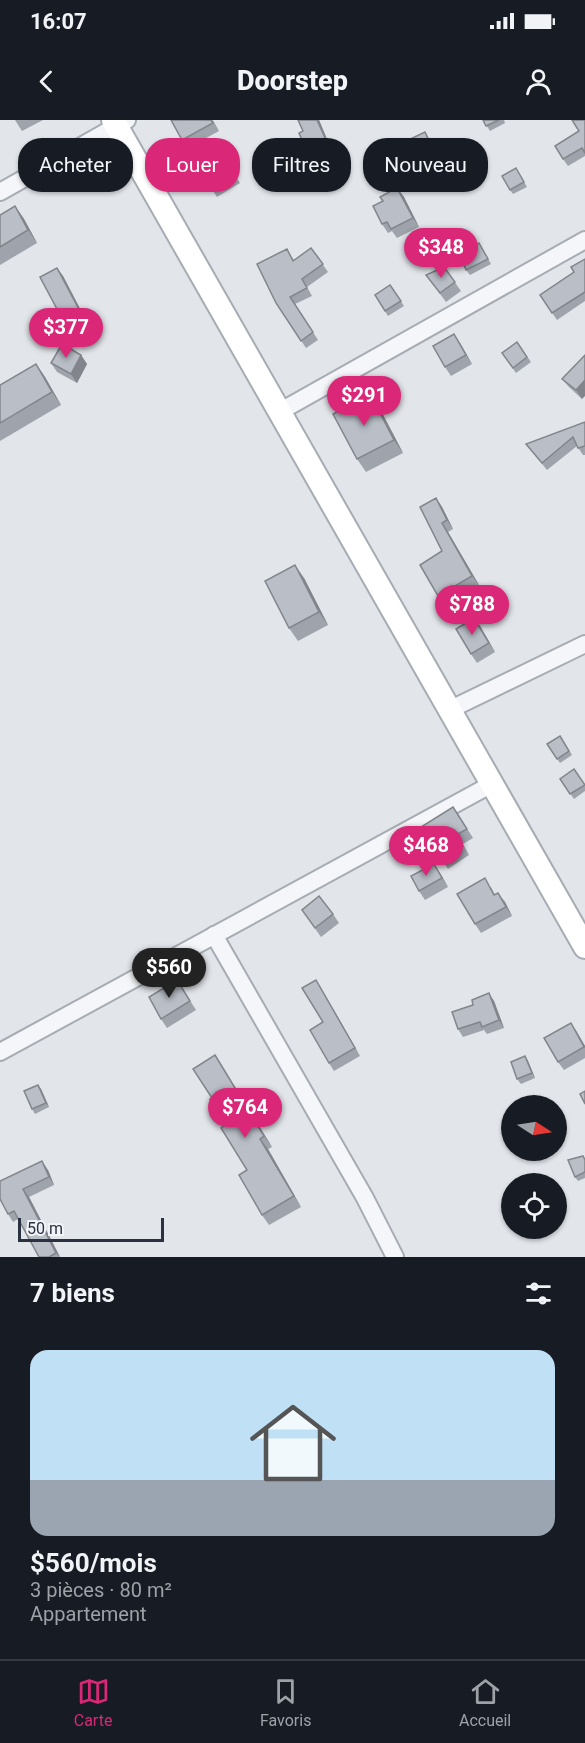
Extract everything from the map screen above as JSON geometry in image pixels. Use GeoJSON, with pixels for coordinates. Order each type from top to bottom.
{"type":"FeatureCollection","features":[{"type":"Feature","properties":{"kind":"main road"},"geometry":{"type":"LineString","coordinates":[[119,122],[279,412],[585,947]]}},
{"type":"Feature","properties":{"kind":"street"},"geometry":{"type":"LineString","coordinates":[[0,192],[119,122]]}},
{"type":"Feature","properties":{"kind":"street"},"geometry":{"type":"LineString","coordinates":[[279,412],[585,240]]}},
{"type":"Feature","properties":{"kind":"street"},"geometry":{"type":"LineString","coordinates":[[449,710],[585,644]]}},
{"type":"Feature","properties":{"kind":"street"},"geometry":{"type":"LineString","coordinates":[[0,1052],[492,784]]}},
{"type":"Feature","properties":{"kind":"street"},"geometry":{"type":"LineString","coordinates":[[214,935],[365,1198],[395,1257]]}},
{"type":"Feature","properties":{"kind":"building"},"geometry":{"type":"Polygon","coordinates":[[[171,120],[211,120],[213,123],[186,138],[181,138],[171,120]]]}},
{"type":"Feature","properties":{"kind":"building"},"geometry":{"type":"Polygon","coordinates":[[[298,120],[317,120],[325,138],[301,138],[299,133],[303,131],[298,120]]]}},
{"type":"Feature","properties":{"kind":"building"},"geometry":{"type":"Polygon","coordinates":[[[483,120],[499,120],[486,126],[483,120]]]}},
{"type":"Feature","properties":{"kind":"building"},"geometry":{"type":"Polygon","coordinates":[[[572,120],[585,120],[585,153],[582,148],[563,159],[555,146],[579,131],[572,120]]]}},
{"type":"Feature","properties":{"kind":"building"},"geometry":{"type":"Polygon","coordinates":[[[425,132],[428,138],[412,138],[425,132]]]}},
{"type":"Feature","properties":{"kind":"building"},"geometry":{"type":"Polygon","coordinates":[[[516,168],[524,182],[510,190],[502,176],[516,168]]]}},
{"type":"Feature","properties":{"kind":"building"},"geometry":{"type":"Polygon","coordinates":[[[389,192],[399,192],[413,218],[391,229],[387,222],[382,224],[373,206],[383,201],[380,197],[389,192]]]}},
{"type":"Feature","properties":{"kind":"building"},"geometry":{"type":"Polygon","coordinates":[[[15,206],[28,230],[0,247],[0,215],[15,206]]]}},
{"type":"Feature","properties":{"kind":"building"},"geometry":{"type":"Polygon","coordinates":[[[479,243],[488,259],[466,270],[459,253],[479,243]]]}},
{"type":"Feature","properties":{"kind":"building"},"geometry":{"type":"Polygon","coordinates":[[[311,248],[323,264],[302,279],[307,288],[290,297],[313,332],[301,341],[276,303],[257,264],[287,249],[293,261],[311,248]]]}},
{"type":"Feature","properties":{"kind":"building"},"geometry":{"type":"Polygon","coordinates":[[[585,259],[585,292],[552,313],[540,295],[574,272],[571,267],[585,259]]]}},
{"type":"Feature","properties":{"kind":"building"},"geometry":{"type":"Polygon","coordinates":[[[444,267],[455,282],[440,293],[426,275],[444,267]]]}},
{"type":"Feature","properties":{"kind":"building"},"geometry":{"type":"Polygon","coordinates":[[[57,268],[83,317],[66,326],[40,277],[57,268]]]}},
{"type":"Feature","properties":{"kind":"building"},"geometry":{"type":"Polygon","coordinates":[[[390,285],[401,301],[385,311],[375,295],[390,285]]]}},
{"type":"Feature","properties":{"kind":"building"},"geometry":{"type":"Polygon","coordinates":[[[454,334],[466,355],[445,367],[433,346],[454,334]]]}},
{"type":"Feature","properties":{"kind":"building"},"geometry":{"type":"Polygon","coordinates":[[[517,342],[527,357],[513,368],[502,353],[517,342]]]}},
{"type":"Feature","properties":{"kind":"building"},"geometry":{"type":"Polygon","coordinates":[[[62,344],[81,355],[71,374],[51,363],[62,344]]]}},
{"type":"Feature","properties":{"kind":"building"},"geometry":{"type":"Polygon","coordinates":[[[585,355],[585,380],[576,390],[562,379],[585,355]]]}},
{"type":"Feature","properties":{"kind":"building"},"geometry":{"type":"Polygon","coordinates":[[[36,364],[52,392],[0,423],[0,385],[36,364]]]}},
{"type":"Feature","properties":{"kind":"building"},"geometry":{"type":"Polygon","coordinates":[[[370,394],[394,440],[357,459],[333,414],[370,394]]]}},
{"type":"Feature","properties":{"kind":"building"},"geometry":{"type":"Polygon","coordinates":[[[585,422],[585,446],[578,448],[573,437],[542,463],[526,444],[585,422]]]}},
{"type":"Feature","properties":{"kind":"building"},"geometry":{"type":"Polygon","coordinates":[[[436,498],[447,520],[442,523],[472,576],[438,596],[420,565],[442,551],[420,507],[436,498]]]}},
{"type":"Feature","properties":{"kind":"building"},"geometry":{"type":"Polygon","coordinates":[[[295,565],[319,612],[289,628],[265,581],[295,565]]]}},
{"type":"Feature","properties":{"kind":"building"},"geometry":{"type":"Polygon","coordinates":[[[474,618],[489,643],[471,654],[456,629],[474,618]]]}},
{"type":"Feature","properties":{"kind":"building"},"geometry":{"type":"Polygon","coordinates":[[[560,736],[569,751],[557,759],[547,744],[560,736]]]}},
{"type":"Feature","properties":{"kind":"building"},"geometry":{"type":"Polygon","coordinates":[[[574,769],[585,785],[570,794],[560,779],[574,769]]]}},
{"type":"Feature","properties":{"kind":"building"},"geometry":{"type":"Polygon","coordinates":[[[453,807],[467,829],[456,835],[463,846],[442,860],[421,827],[453,807]]]}},
{"type":"Feature","properties":{"kind":"building"},"geometry":{"type":"Polygon","coordinates":[[[434,864],[442,878],[419,891],[411,876],[434,864]]]}},
{"type":"Feature","properties":{"kind":"building"},"geometry":{"type":"Polygon","coordinates":[[[485,878],[494,895],[498,893],[506,907],[475,924],[457,894],[485,878]]]}},
{"type":"Feature","properties":{"kind":"building"},"geometry":{"type":"Polygon","coordinates":[[[319,896],[333,914],[315,928],[302,910],[319,896]]]}},
{"type":"Feature","properties":{"kind":"building"},"geometry":{"type":"Polygon","coordinates":[[[177,980],[190,1001],[161,1019],[149,997],[177,980]]]}},
{"type":"Feature","properties":{"kind":"building"},"geometry":{"type":"Polygon","coordinates":[[[316,980],[355,1048],[329,1063],[310,1030],[323,1022],[302,988],[316,980]]]}},
{"type":"Feature","properties":{"kind":"building"},"geometry":{"type":"Polygon","coordinates":[[[489,993],[499,1020],[482,1027],[480,1022],[458,1029],[452,1012],[473,1005],[472,1000],[489,993]]]}},
{"type":"Feature","properties":{"kind":"building"},"geometry":{"type":"Polygon","coordinates":[[[571,1023],[584,1047],[558,1062],[544,1038],[571,1023]]]}},
{"type":"Feature","properties":{"kind":"building"},"geometry":{"type":"Polygon","coordinates":[[[215,1055],[264,1136],[260,1139],[294,1196],[262,1215],[239,1175],[247,1170],[221,1128],[225,1125],[210,1099],[212,1098],[193,1069],[215,1055]]]}},
{"type":"Feature","properties":{"kind":"building"},"geometry":{"type":"Polygon","coordinates":[[[525,1056],[532,1073],[517,1079],[511,1062],[525,1056]]]}},
{"type":"Feature","properties":{"kind":"building"},"geometry":{"type":"Polygon","coordinates":[[[38,1085],[46,1103],[32,1109],[24,1091],[38,1085]]]}},
{"type":"Feature","properties":{"kind":"building"},"geometry":{"type":"Polygon","coordinates":[[[585,1091],[585,1104],[580,1094],[585,1091]]]}},
{"type":"Feature","properties":{"kind":"building"},"geometry":{"type":"Polygon","coordinates":[[[583,1156],[585,1172],[575,1177],[568,1160],[583,1156]]]}},
{"type":"Feature","properties":{"kind":"building"},"geometry":{"type":"Polygon","coordinates":[[[42,1161],[49,1177],[23,1189],[56,1253],[49,1257],[39,1257],[14,1211],[8,1214],[0,1199],[0,1181],[42,1161]]]}}]}
